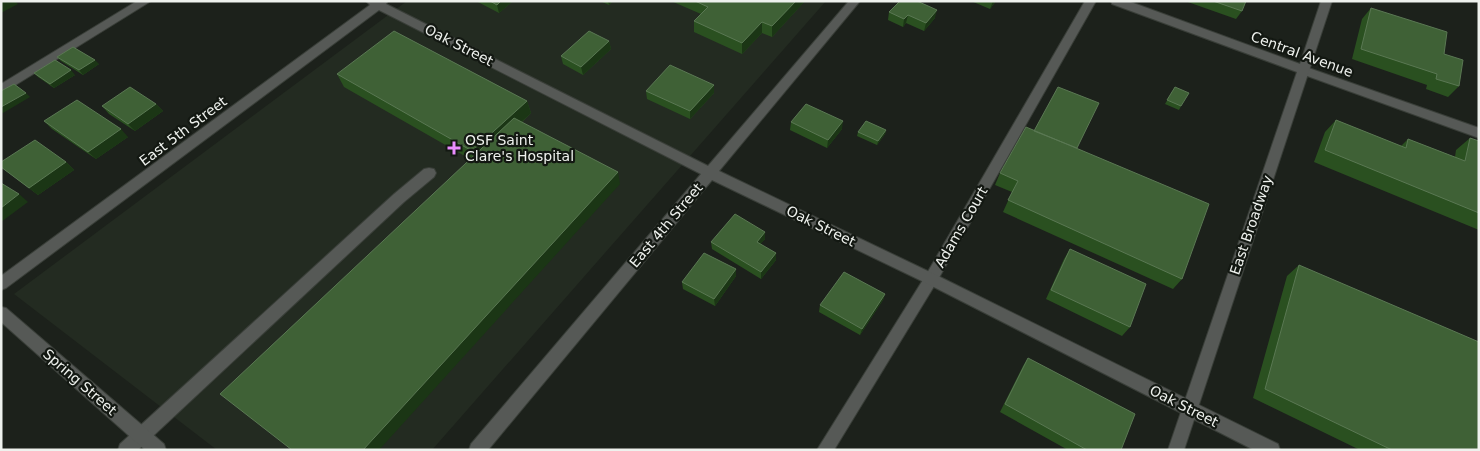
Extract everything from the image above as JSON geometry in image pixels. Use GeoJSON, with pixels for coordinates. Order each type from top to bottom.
{"type":"FeatureCollection","features":[{"type":"Feature","properties":{"kind":"street"},"geometry":{"type":"LineString","coordinates":[[1,90],[146,1]]}},
{"type":"Feature","properties":{"kind":"street","name":"East 4th Street"},"geometry":{"type":"LineString","coordinates":[[477,450],[855,1]]}},
{"type":"Feature","properties":{"kind":"street","name":"Adams Court"},"geometry":{"type":"LineString","coordinates":[[825,450],[931,279],[1091,1]]}},
{"type":"Feature","properties":{"kind":"street","name":"Central Avenue"},"geometry":{"type":"LineString","coordinates":[[1116,1],[1479,133]]}},
{"type":"Feature","properties":{"kind":"street","name":"East Broadway"},"geometry":{"type":"LineString","coordinates":[[1176,450],[1327,1]]}},
{"type":"Feature","properties":{"kind":"street","name":"Oak Street"},"geometry":{"type":"LineString","coordinates":[[378,2],[710,173],[931,279],[1272,450]]}},
{"type":"Feature","properties":{"kind":"street","name":"East 5th Street"},"geometry":{"type":"LineString","coordinates":[[1,284],[378,2]]}},
{"type":"Feature","properties":{"kind":"street"},"geometry":{"type":"LineString","coordinates":[[126,450],[399,198],[429,173]]}},
{"type":"Feature","properties":{"kind":"street","name":"Spring Street"},"geometry":{"type":"LineString","coordinates":[[1,313],[158,450]]}},
{"type":"Feature","properties":{"kind":"shaded area","name":"OSF Saint Clare's Hospital"},"geometry":{"type":"Polygon","coordinates":[[[407,1],[826,1],[432,450],[217,450],[14,294],[407,1]]]}},
{"type":"Feature","properties":{"kind":"building"},"geometry":{"type":"Polygon","coordinates":[[[490,1],[501,1],[497,5],[490,1]]]}},
{"type":"Feature","properties":{"kind":"building"},"geometry":{"type":"Polygon","coordinates":[[[695,1],[796,1],[772,26],[762,22],[742,43],[694,21],[708,7],[695,1]]]}},
{"type":"Feature","properties":{"kind":"building"},"geometry":{"type":"Polygon","coordinates":[[[900,1],[917,1],[937,10],[926,23],[908,15],[904,19],[889,12],[900,1]]]}},
{"type":"Feature","properties":{"kind":"building"},"geometry":{"type":"Polygon","coordinates":[[[1213,1],[1246,1],[1242,11],[1213,1]]]}},
{"type":"Feature","properties":{"kind":"building"},"geometry":{"type":"Polygon","coordinates":[[[1371,8],[1447,32],[1444,54],[1463,60],[1459,86],[1436,79],[1437,74],[1361,49],[1371,8]]]}},
{"type":"Feature","properties":{"kind":"building"},"geometry":{"type":"Polygon","coordinates":[[[394,31],[527,101],[472,151],[337,74],[394,31]]]}},
{"type":"Feature","properties":{"kind":"building"},"geometry":{"type":"Polygon","coordinates":[[[589,31],[609,41],[581,67],[561,56],[589,31]]]}},
{"type":"Feature","properties":{"kind":"building"},"geometry":{"type":"Polygon","coordinates":[[[73,47],[95,60],[79,70],[57,57],[73,47]]]}},
{"type":"Feature","properties":{"kind":"building"},"geometry":{"type":"Polygon","coordinates":[[[55,60],[71,70],[50,84],[34,73],[55,60]]]}},
{"type":"Feature","properties":{"kind":"building"},"geometry":{"type":"Polygon","coordinates":[[[670,65],[714,85],[690,111],[646,91],[670,65]]]}},
{"type":"Feature","properties":{"kind":"building"},"geometry":{"type":"Polygon","coordinates":[[[14,84],[26,93],[1,107],[1,91],[14,84]]]}},
{"type":"Feature","properties":{"kind":"building"},"geometry":{"type":"Polygon","coordinates":[[[130,87],[156,104],[128,124],[102,106],[130,87]]]}},
{"type":"Feature","properties":{"kind":"building"},"geometry":{"type":"Polygon","coordinates":[[[1058,87],[1099,103],[1077,148],[1034,131],[1058,87]]]}},
{"type":"Feature","properties":{"kind":"building"},"geometry":{"type":"Polygon","coordinates":[[[1175,87],[1189,93],[1181,106],[1167,100],[1175,87]]]}},
{"type":"Feature","properties":{"kind":"building"},"geometry":{"type":"Polygon","coordinates":[[[77,100],[121,129],[88,152],[44,121],[77,100]]]}},
{"type":"Feature","properties":{"kind":"building"},"geometry":{"type":"Polygon","coordinates":[[[806,104],[843,121],[828,140],[791,122],[806,104]]]}},
{"type":"Feature","properties":{"kind":"building"},"geometry":{"type":"Polygon","coordinates":[[[514,118],[618,172],[363,450],[292,450],[220,394],[514,118]]]}},
{"type":"Feature","properties":{"kind":"building"},"geometry":{"type":"Polygon","coordinates":[[[1336,120],[1406,148],[1408,139],[1465,161],[1470,138],[1479,141],[1479,213],[1325,150],[1336,120]]]}},
{"type":"Feature","properties":{"kind":"building"},"geometry":{"type":"Polygon","coordinates":[[[866,121],[886,130],[878,141],[858,132],[866,121]]]}},
{"type":"Feature","properties":{"kind":"building"},"geometry":{"type":"Polygon","coordinates":[[[1026,127],[1209,204],[1182,279],[1008,200],[1018,181],[1000,173],[1026,127]]]}},
{"type":"Feature","properties":{"kind":"building"},"geometry":{"type":"Polygon","coordinates":[[[35,140],[66,162],[29,188],[1,167],[1,162],[35,140]]]}},
{"type":"Feature","properties":{"kind":"building"},"geometry":{"type":"Polygon","coordinates":[[[1,183],[19,194],[1,208],[1,183]]]}},
{"type":"Feature","properties":{"kind":"building"},"geometry":{"type":"Polygon","coordinates":[[[735,214],[765,232],[757,242],[776,253],[761,272],[711,242],[735,214]]]}},
{"type":"Feature","properties":{"kind":"building"},"geometry":{"type":"Polygon","coordinates":[[[1070,249],[1146,284],[1130,327],[1051,290],[1070,249]]]}},
{"type":"Feature","properties":{"kind":"building"},"geometry":{"type":"Polygon","coordinates":[[[704,253],[736,269],[714,299],[682,282],[704,253]]]}},
{"type":"Feature","properties":{"kind":"building"},"geometry":{"type":"Polygon","coordinates":[[[1299,265],[1479,342],[1479,450],[1392,450],[1265,389],[1299,265]]]}},
{"type":"Feature","properties":{"kind":"building"},"geometry":{"type":"Polygon","coordinates":[[[844,272],[885,294],[862,329],[820,305],[844,272]]]}},
{"type":"Feature","properties":{"kind":"building"},"geometry":{"type":"Polygon","coordinates":[[[1028,358],[1135,414],[1121,450],[1087,450],[1005,404],[1028,358]]]}},
{"type":"Feature","properties":{"kind":"place","name":"OSF Saint Clare's Hospital"},"geometry":{"type":"Point","coordinates":[454,148]}}]}
